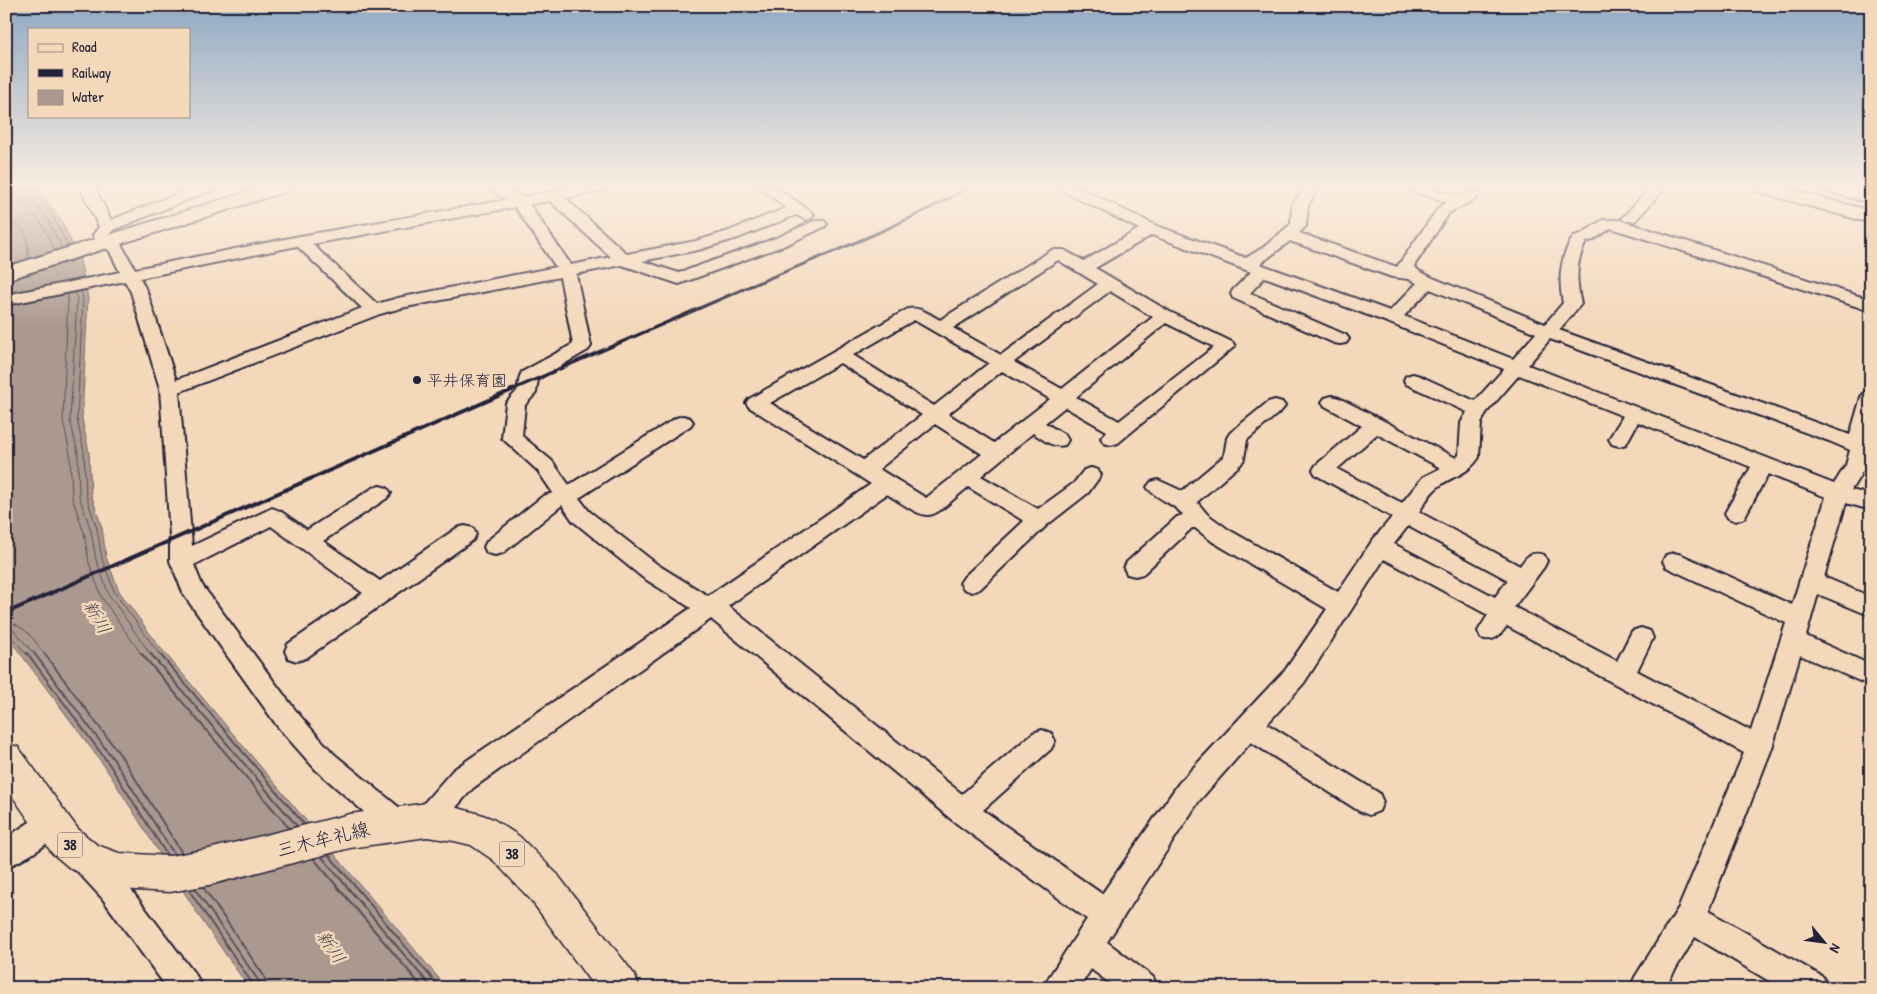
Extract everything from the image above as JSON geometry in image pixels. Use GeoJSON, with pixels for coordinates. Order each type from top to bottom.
{"type":"FeatureCollection","features":[{"type":"Feature","properties":{"kind":"main road","name":"三木牟礼線"},"geometry":{"type":"LineString","coordinates":[[6,758],[65,841],[84,857],[119,872],[170,874],[209,867],[350,831],[412,822],[454,824],[480,832],[506,848],[544,887],[620,988]]}},
{"type":"Feature","properties":{"kind":"street"},"geometry":{"type":"LineString","coordinates":[[10,273],[75,252],[109,233]]}},
{"type":"Feature","properties":{"kind":"street"},"geometry":{"type":"LineString","coordinates":[[106,235],[112,233]]}},
{"type":"Feature","properties":{"kind":"street"},"geometry":{"type":"LineString","coordinates":[[6,300],[342,233]]}},
{"type":"Feature","properties":{"kind":"street"},"geometry":{"type":"LineString","coordinates":[[541,233],[567,272],[582,346],[529,376],[526,392],[516,403],[512,438],[545,466],[581,516],[650,571],[722,614],[962,811],[1106,915]]}},
{"type":"Feature","properties":{"kind":"street"},"geometry":{"type":"LineString","coordinates":[[595,233],[624,260],[679,279],[802,233]]}},
{"type":"Feature","properties":{"kind":"street"},"geometry":{"type":"LineString","coordinates":[[169,389],[374,310],[398,303],[567,272],[698,245],[736,233]]}},
{"type":"Feature","properties":{"kind":"street"},"geometry":{"type":"LineString","coordinates":[[1084,268],[1143,233]]}},
{"type":"Feature","properties":{"kind":"street"},"geometry":{"type":"LineString","coordinates":[[1163,233],[1393,318],[1838,494],[1871,503]]}},
{"type":"Feature","properties":{"kind":"street"},"geometry":{"type":"LineString","coordinates":[[1420,279],[1405,267],[1428,233]]}},
{"type":"Feature","properties":{"kind":"street"},"geometry":{"type":"LineString","coordinates":[[1060,988],[1088,947],[1106,915],[1189,792],[1295,676],[1380,547],[1430,482],[1458,468],[1469,457],[1471,423],[1478,410],[1572,304],[1568,289],[1568,270],[1572,252],[1580,239],[1593,233]]}},
{"type":"Feature","properties":{"kind":"street"},"geometry":{"type":"LineString","coordinates":[[1641,233],[1871,306]]}},
{"type":"Feature","properties":{"kind":"street"},"geometry":{"type":"LineString","coordinates":[[106,235],[115,247],[139,292],[169,389],[181,536],[181,561],[192,588],[287,719],[325,762],[412,822],[463,779],[885,485]]}},
{"type":"Feature","properties":{"kind":"street"},"geometry":{"type":"LineString","coordinates":[[1340,340],[1239,294],[1256,266],[1288,235],[1420,279],[1548,332],[1836,436],[1866,450]]}},
{"type":"Feature","properties":{"kind":"street"},"geometry":{"type":"LineString","coordinates":[[300,241],[374,310]]}},
{"type":"Feature","properties":{"kind":"street"},"geometry":{"type":"LineString","coordinates":[[940,328],[1058,253],[1164,316],[1226,346],[1116,434],[1064,398],[1001,362],[940,328],[914,313],[756,403],[927,510],[967,476],[1032,424],[1064,398],[1164,316]]}},
{"type":"Feature","properties":{"kind":"street"},"geometry":{"type":"LineString","coordinates":[[1393,318],[1420,279]]}},
{"type":"Feature","properties":{"kind":"street"},"geometry":{"type":"LineString","coordinates":[[863,471],[1001,362],[1110,283]]}},
{"type":"Feature","properties":{"kind":"street"},"geometry":{"type":"LineString","coordinates":[[840,355],[996,453]]}},
{"type":"Feature","properties":{"kind":"street"},"geometry":{"type":"LineString","coordinates":[[1413,381],[1478,410]]}},
{"type":"Feature","properties":{"kind":"street"},"geometry":{"type":"LineString","coordinates":[[1866,450],[1860,432],[1871,398]]}},
{"type":"Feature","properties":{"kind":"street"},"geometry":{"type":"LineString","coordinates":[[1332,402],[1458,468]]}},
{"type":"Feature","properties":{"kind":"street"},"geometry":{"type":"LineString","coordinates":[[1184,501],[1241,463],[1237,438],[1275,406]]}},
{"type":"Feature","properties":{"kind":"street"},"geometry":{"type":"LineString","coordinates":[[1619,438],[1634,413]]}},
{"type":"Feature","properties":{"kind":"street"},"geometry":{"type":"LineString","coordinates":[[494,547],[550,501],[567,496],[683,422]]}},
{"type":"Feature","properties":{"kind":"street"},"geometry":{"type":"LineString","coordinates":[[1032,424],[1058,440]]}},
{"type":"Feature","properties":{"kind":"street"},"geometry":{"type":"LineString","coordinates":[[1376,425],[1323,470],[1404,514],[1530,570],[1498,617]]}},
{"type":"Feature","properties":{"kind":"street"},"geometry":{"type":"LineString","coordinates":[[1646,988],[1690,917],[1759,748],[1838,494],[1866,450]]}},
{"type":"Feature","properties":{"kind":"street"},"geometry":{"type":"LineString","coordinates":[[1736,513],[1763,464]]}},
{"type":"Feature","properties":{"kind":"street"},"geometry":{"type":"LineString","coordinates":[[972,583],[1039,520],[1081,488],[1091,475]]}},
{"type":"Feature","properties":{"kind":"street"},"geometry":{"type":"LineString","coordinates":[[967,476],[1039,520]]}},
{"type":"Feature","properties":{"kind":"street"},"geometry":{"type":"LineString","coordinates":[[1158,487],[1184,501],[1199,519],[1221,536],[1340,605]]}},
{"type":"Feature","properties":{"kind":"street"},"geometry":{"type":"LineString","coordinates":[[306,541],[380,492]]}},
{"type":"Feature","properties":{"kind":"street"},"geometry":{"type":"LineString","coordinates":[[181,561],[272,516],[379,593]]}},
{"type":"Feature","properties":{"kind":"street"},"geometry":{"type":"LineString","coordinates":[[1135,568],[1185,522],[1199,519]]}},
{"type":"Feature","properties":{"kind":"street"},"geometry":{"type":"LineString","coordinates":[[297,651],[465,534]]}},
{"type":"Feature","properties":{"kind":"street"},"geometry":{"type":"LineString","coordinates":[[1380,547],[1498,617],[1611,677],[1759,748]]}},
{"type":"Feature","properties":{"kind":"street"},"geometry":{"type":"LineString","coordinates":[[1674,562],[1797,630],[1871,676]]}},
{"type":"Feature","properties":{"kind":"street"},"geometry":{"type":"LineString","coordinates":[[1812,582],[1871,607]]}},
{"type":"Feature","properties":{"kind":"street"},"geometry":{"type":"LineString","coordinates":[[1611,677],[1641,638]]}},
{"type":"Feature","properties":{"kind":"street"},"geometry":{"type":"LineString","coordinates":[[1249,727],[1369,802]]}},
{"type":"Feature","properties":{"kind":"street"},"geometry":{"type":"LineString","coordinates":[[962,811],[1042,741]]}},
{"type":"Feature","properties":{"kind":"street"},"geometry":{"type":"LineString","coordinates":[[6,854],[52,823]]}},
{"type":"Feature","properties":{"kind":"street"},"geometry":{"type":"LineString","coordinates":[[84,857],[112,888],[186,988]]}},
{"type":"Feature","properties":{"kind":"street"},"geometry":{"type":"LineString","coordinates":[[1690,917],[1812,988]]}},
{"type":"Feature","properties":{"kind":"street"},"geometry":{"type":"LineString","coordinates":[[1088,947],[1142,988]]}},
{"type":"Feature","properties":{"kind":"water","name":"新川"},"geometry":{"type":"Polygon","coordinates":[[[7,233],[67,233],[80,260],[88,298],[82,419],[89,452],[91,494],[102,528],[106,557],[119,591],[159,646],[447,988],[249,988],[201,919],[105,767],[17,649],[6,638],[6,341],[9,304],[6,304],[6,280],[12,276],[9,258],[11,247],[7,233]]]}},
{"type":"Feature","properties":{"kind":"railway"},"geometry":{"type":"LineString","coordinates":[[509,391],[724,297],[876,233]]}},
{"type":"Feature","properties":{"kind":"railway"},"geometry":{"type":"LineString","coordinates":[[6,613],[512,390]]}},
{"type":"Feature","properties":{"kind":"place","name":"平井保育園"},"geometry":{"type":"Point","coordinates":[417,380]}}]}
